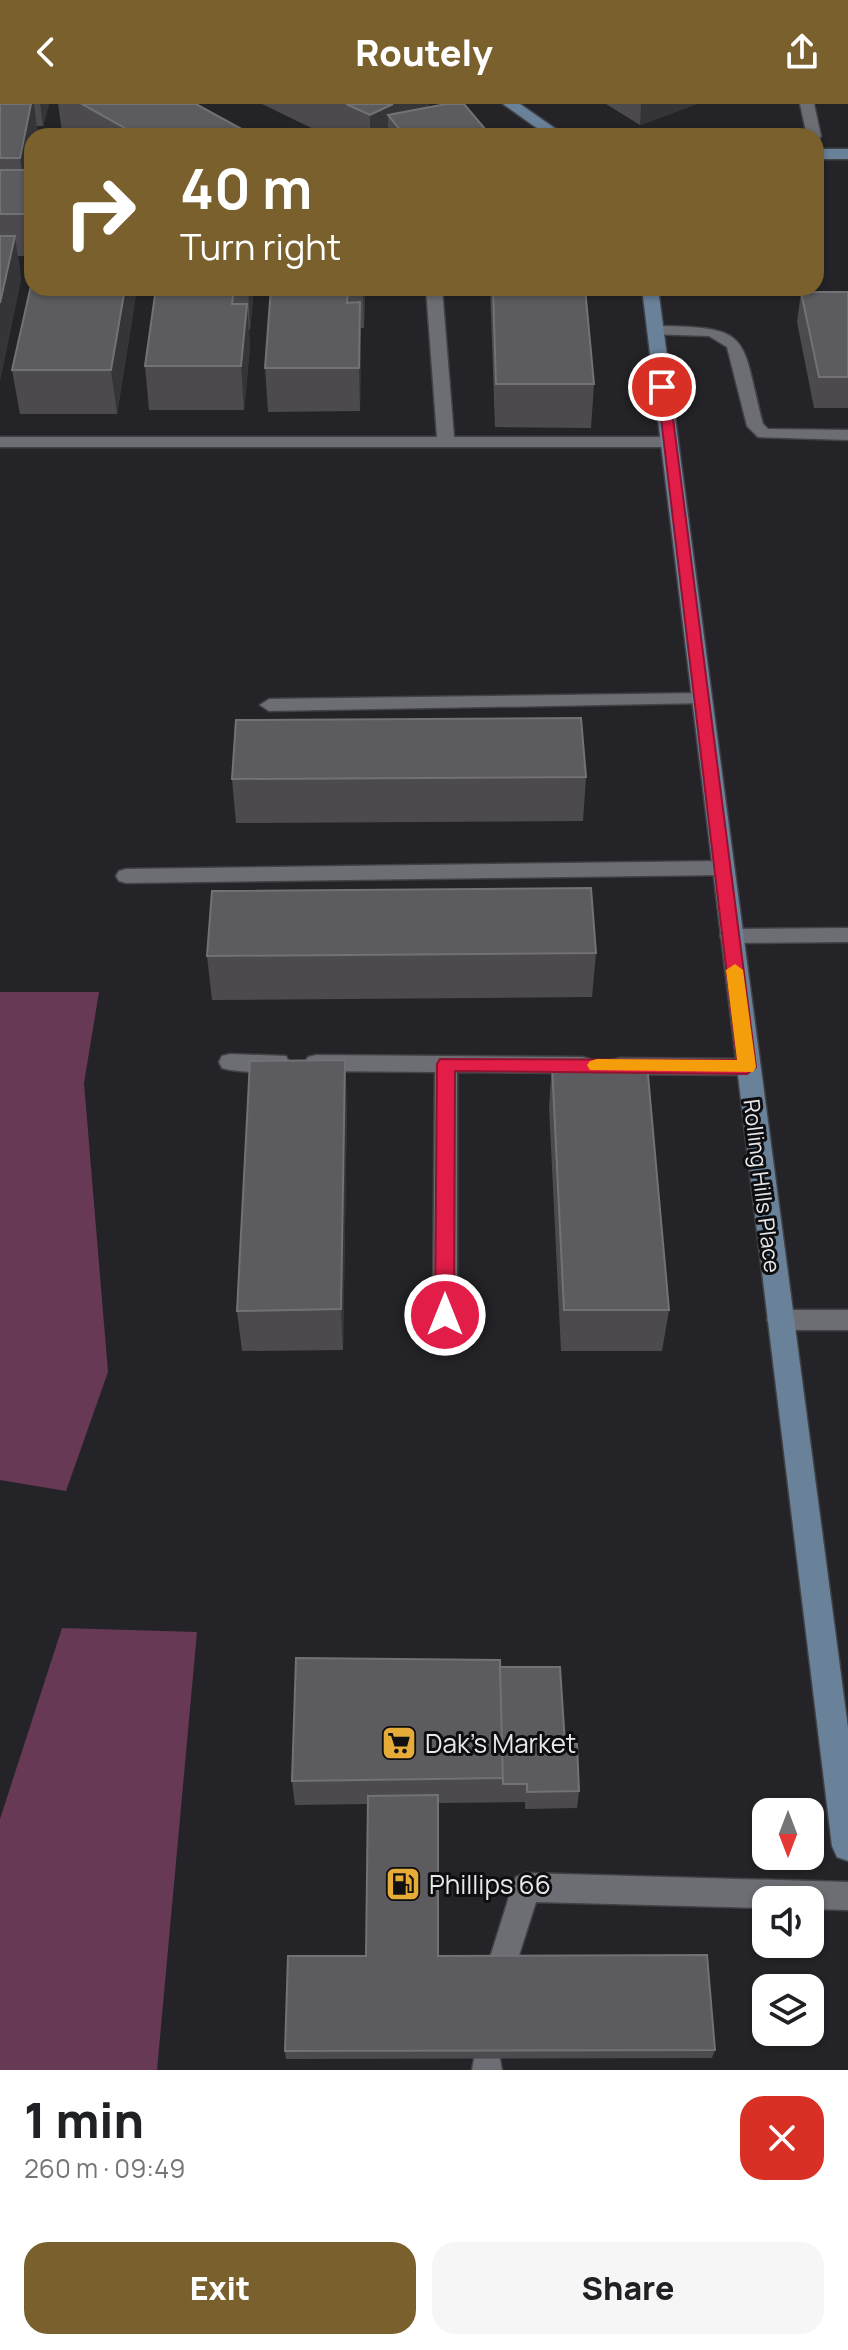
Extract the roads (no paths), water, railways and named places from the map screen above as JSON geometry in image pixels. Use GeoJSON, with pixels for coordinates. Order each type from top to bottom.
{"type":"FeatureCollection","features":[{"type":"Feature","properties":{"kind":"street"},"geometry":{"type":"LineString","coordinates":[[510,104],[546,128]]}},
{"type":"Feature","properties":{"kind":"street"},"geometry":{"type":"LineString","coordinates":[[824,151],[848,154]]}},
{"type":"Feature","properties":{"kind":"street","name":"Rolling Hills Place"},"geometry":{"type":"LineString","coordinates":[[651,296],[721,868],[848,1846]]}},
{"type":"Feature","properties":{"kind":"lane"},"geometry":{"type":"LineString","coordinates":[[807,104],[812,128]]}},
{"type":"Feature","properties":{"kind":"lane"},"geometry":{"type":"LineString","coordinates":[[435,296],[446,442]]}},
{"type":"Feature","properties":{"kind":"lane"},"geometry":{"type":"LineString","coordinates":[[655,331],[717,333],[729,338],[735,346],[755,426],[764,434],[848,435]]}},
{"type":"Feature","properties":{"kind":"lane"},"geometry":{"type":"LineString","coordinates":[[0,442],[669,442]]}},
{"type":"Feature","properties":{"kind":"lane"},"geometry":{"type":"LineString","coordinates":[[269,705],[701,699]]}},
{"type":"Feature","properties":{"kind":"lane"},"geometry":{"type":"LineString","coordinates":[[126,876],[721,868]]}},
{"type":"Feature","properties":{"kind":"lane"},"geometry":{"type":"LineString","coordinates":[[730,936],[848,935]]}},
{"type":"Feature","properties":{"kind":"lane"},"geometry":{"type":"LineString","coordinates":[[230,1062],[747,1067]]}},
{"type":"Feature","properties":{"kind":"lane"},"geometry":{"type":"LineString","coordinates":[[445,1315],[446,1064]]}},
{"type":"Feature","properties":{"kind":"lane"},"geometry":{"type":"LineString","coordinates":[[779,1320],[848,1320]]}},
{"type":"Feature","properties":{"kind":"lane"},"geometry":{"type":"LineString","coordinates":[[503,1964],[526,1887],[848,1896]]}},
{"type":"Feature","properties":{"kind":"place","name":"Dak's Market"},"geometry":{"type":"Point","coordinates":[399,1743]}},
{"type":"Feature","properties":{"kind":"place","name":"Phillips 66"},"geometry":{"type":"Point","coordinates":[403,1884]}}]}
